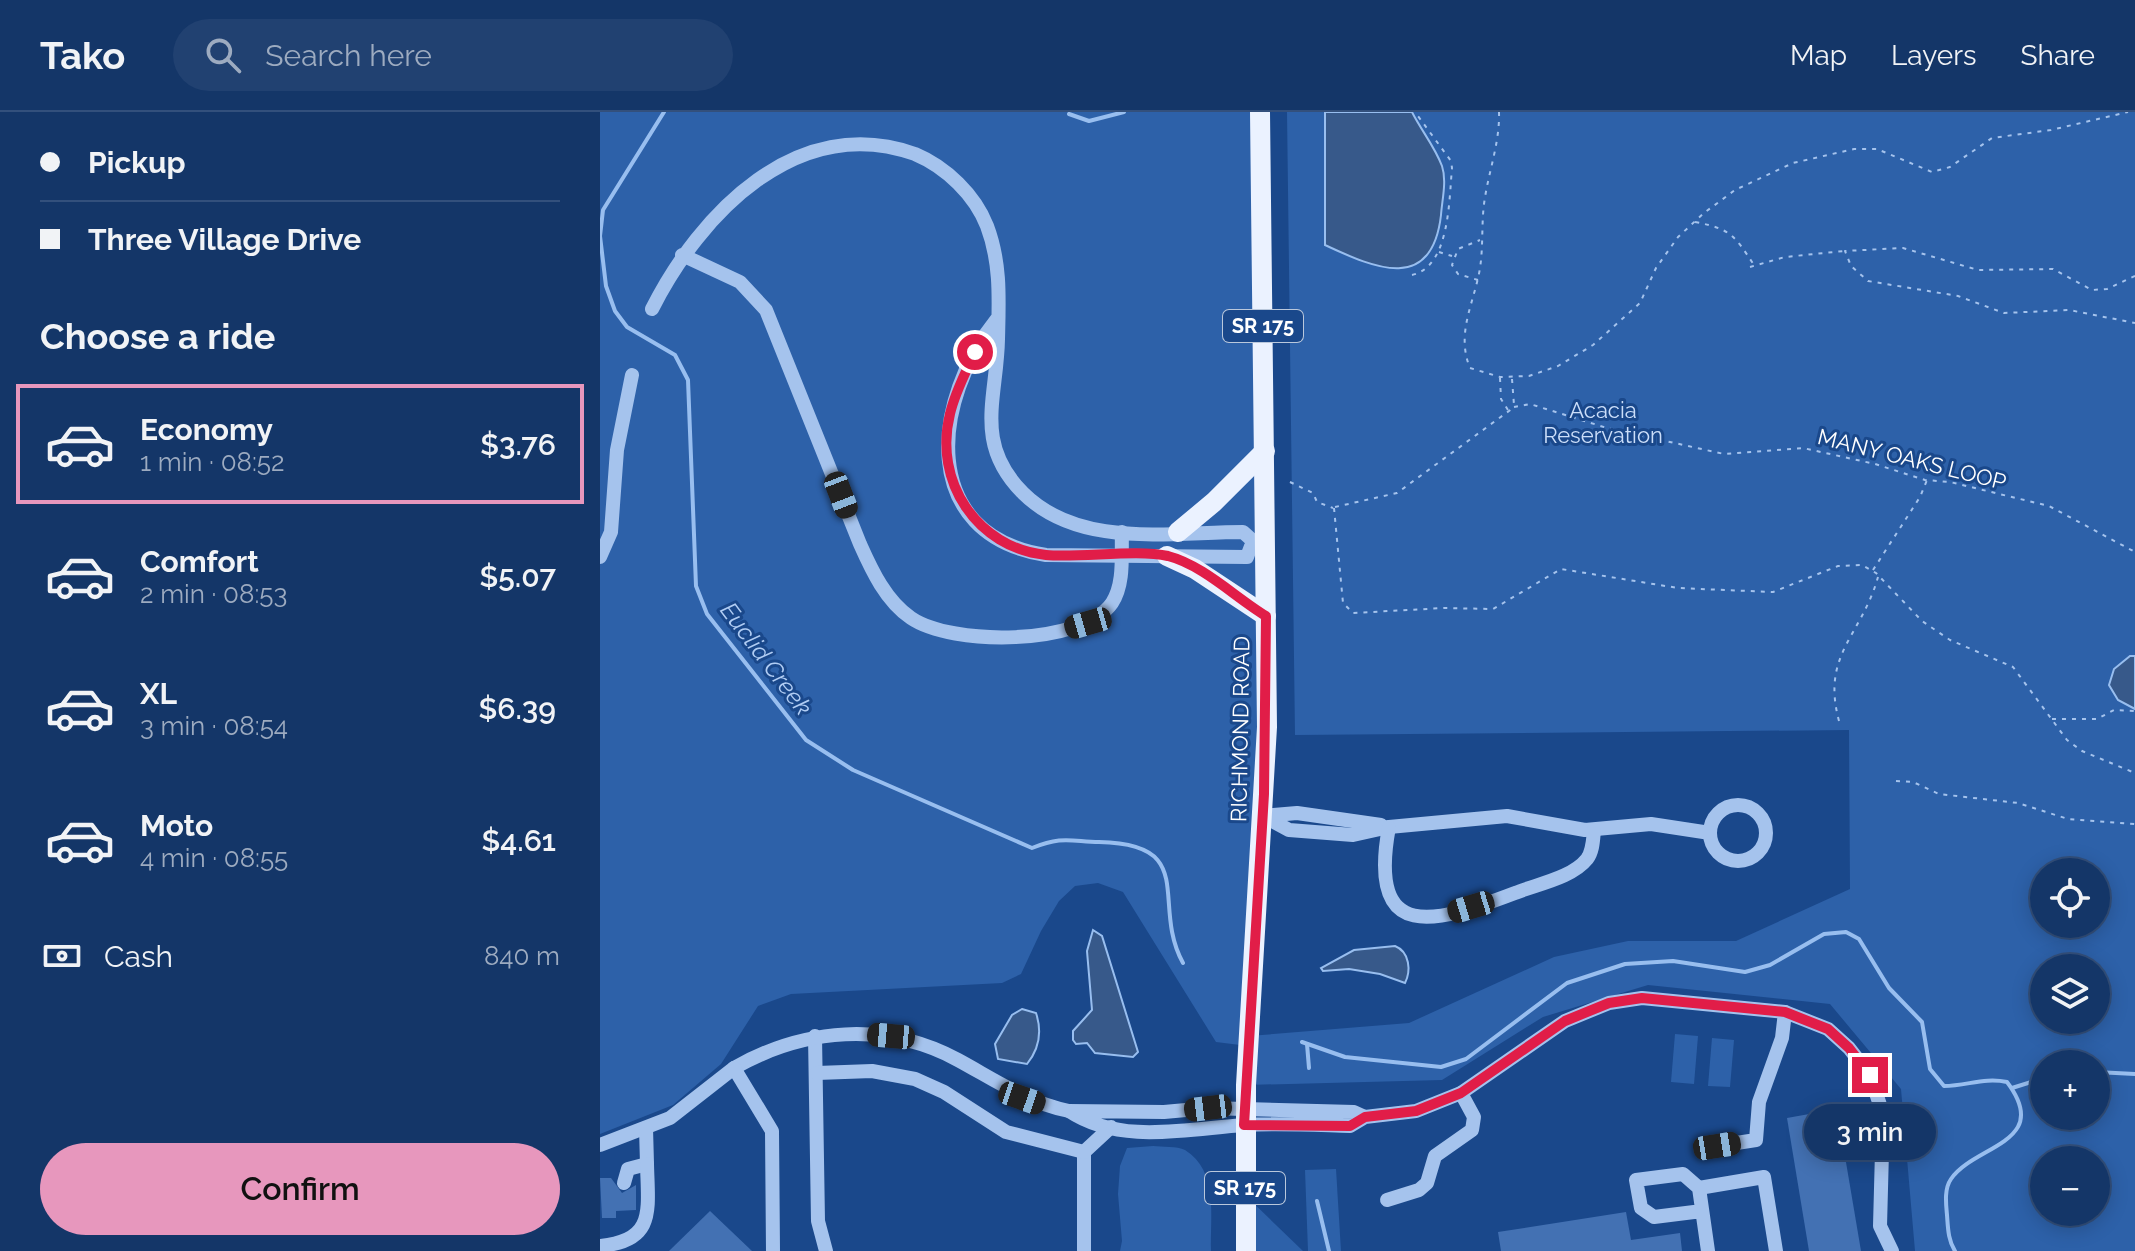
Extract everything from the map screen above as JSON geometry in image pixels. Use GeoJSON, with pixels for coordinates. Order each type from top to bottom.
{"type":"FeatureCollection","features":[{"type":"Feature","properties":{"kind":"main road","name":"RICHMOND ROAD"},"geometry":{"type":"LineString","coordinates":[[1246,1251],[1245,1118],[1263,816],[1266,616],[1260,112]]}},
{"type":"Feature","properties":{"kind":"main road"},"geometry":{"type":"LineString","coordinates":[[1178,532],[1214,502],[1265,451]]}},
{"type":"Feature","properties":{"kind":"main road"},"geometry":{"type":"LineString","coordinates":[[1167,556],[1195,569],[1266,616]]}},
{"type":"Feature","properties":{"kind":"street"},"geometry":{"type":"LineString","coordinates":[[652,309],[682,255],[722,207],[765,171],[788,157],[831,143],[892,146],[925,158],[947,174],[983,217],[999,267],[998,340],[990,423],[993,442],[1008,476],[1022,492],[1054,517],[1087,529],[1243,532],[1253,541],[1247,557],[1046,555],[1014,548],[986,532],[957,494],[946,449],[949,416],[982,337],[997,319]]}},
{"type":"Feature","properties":{"kind":"street"},"geometry":{"type":"LineString","coordinates":[[682,255],[740,282],[766,310],[864,553],[891,599],[908,616],[926,627],[966,636],[1072,628],[1088,623],[1111,604],[1118,591],[1122,532]]}},
{"type":"Feature","properties":{"kind":"street"},"geometry":{"type":"LineString","coordinates":[[600,557],[611,532],[617,450],[632,375]]}},
{"type":"Feature","properties":{"kind":"street"},"geometry":{"type":"LineString","coordinates":[[1731,805],[1750,807],[1758,813],[1766,829],[1763,847],[1757,854],[1740,861],[1723,856],[1711,842],[1710,833],[1716,816],[1731,805]]}},
{"type":"Feature","properties":{"kind":"street"},"geometry":{"type":"LineString","coordinates":[[1263,816],[1289,830],[1353,835],[1389,827],[1507,816],[1594,830],[1651,824],[1710,833]]}},
{"type":"Feature","properties":{"kind":"street"},"geometry":{"type":"LineString","coordinates":[[1389,827],[1384,870],[1392,903],[1405,914],[1422,918],[1442,916],[1500,898],[1568,872],[1585,861],[1591,852],[1594,830]]}},
{"type":"Feature","properties":{"kind":"street"},"geometry":{"type":"LineString","coordinates":[[600,1145],[682,1111],[734,1068],[768,1051],[815,1036],[864,1034],[921,1044],[956,1059],[1022,1098],[1069,1111],[1350,1126],[1365,1117],[1416,1111],[1461,1093],[1565,1021],[1609,1003],[1642,998],[1785,1012],[1828,1029],[1849,1048],[1870,1075],[1883,1114],[1880,1226],[1892,1251]]}},
{"type":"Feature","properties":{"kind":"street"},"geometry":{"type":"LineString","coordinates":[[1717,1146],[1756,1140],[1759,1102],[1782,1038],[1785,1012]]}},
{"type":"Feature","properties":{"kind":"street"},"geometry":{"type":"LineString","coordinates":[[815,1036],[818,1225],[826,1251]]}},
{"type":"Feature","properties":{"kind":"street"},"geometry":{"type":"LineString","coordinates":[[734,1068],[772,1131],[773,1251]]}},
{"type":"Feature","properties":{"kind":"street"},"geometry":{"type":"LineString","coordinates":[[817,1073],[872,1071],[915,1079],[944,1092],[1006,1132],[1084,1152]]}},
{"type":"Feature","properties":{"kind":"street"},"geometry":{"type":"LineString","coordinates":[[1387,1200],[1419,1190],[1427,1183],[1435,1156],[1472,1130],[1474,1117],[1461,1093]]}},
{"type":"Feature","properties":{"kind":"street"},"geometry":{"type":"LineString","coordinates":[[1069,1111],[1084,1121],[1152,1132],[1245,1118]]}},
{"type":"Feature","properties":{"kind":"street"},"geometry":{"type":"LineString","coordinates":[[1084,1251],[1084,1152],[1111,1127]]}},
{"type":"Feature","properties":{"kind":"street"},"geometry":{"type":"LineString","coordinates":[[600,1246],[630,1241],[643,1226],[648,1205],[646,1128]]}},
{"type":"Feature","properties":{"kind":"street"},"geometry":{"type":"LineString","coordinates":[[624,1183],[628,1169],[647,1164]]}},
{"type":"Feature","properties":{"kind":"street"},"geometry":{"type":"LineString","coordinates":[[1702,1211],[1654,1217],[1641,1208],[1636,1180],[1683,1174],[1699,1188],[1708,1251]]}},
{"type":"Feature","properties":{"kind":"street"},"geometry":{"type":"LineString","coordinates":[[1699,1188],[1764,1177],[1776,1251]]}},
{"type":"Feature","properties":{"kind":"path"},"geometry":{"type":"LineString","coordinates":[[1412,275],[1427,270],[1438,251],[1449,217],[1451,161],[1415,112]]}},
{"type":"Feature","properties":{"kind":"path"},"geometry":{"type":"LineString","coordinates":[[1499,112],[1478,280],[1465,315],[1464,354],[1470,368],[1512,378],[1558,366],[1621,324],[1640,303],[1656,268],[1678,237],[1735,190],[1762,175],[1824,155],[1877,149],[1932,172],[1950,167],[1992,138],[2051,130],[2128,112]]}},
{"type":"Feature","properties":{"kind":"path"},"geometry":{"type":"LineString","coordinates":[[1694,222],[1723,228],[1731,233],[1755,266]]}},
{"type":"Feature","properties":{"kind":"path"},"geometry":{"type":"LineString","coordinates":[[1478,280],[1458,274],[1452,265],[1453,256],[1466,244],[1481,239]]}},
{"type":"Feature","properties":{"kind":"path"},"geometry":{"type":"LineString","coordinates":[[1750,267],[1785,257],[1903,248],[1978,270],[2053,269],[2092,290],[2107,289],[2135,276]]}},
{"type":"Feature","properties":{"kind":"path"},"geometry":{"type":"LineString","coordinates":[[1438,251],[1453,256]]}},
{"type":"Feature","properties":{"kind":"path"},"geometry":{"type":"LineString","coordinates":[[1845,251],[1851,266],[1868,281],[1958,296],[2004,313],[2069,310],[2135,323]]}},
{"type":"Feature","properties":{"kind":"path"},"geometry":{"type":"LineString","coordinates":[[1500,377],[1501,399],[1509,411]]}},
{"type":"Feature","properties":{"kind":"path"},"geometry":{"type":"LineString","coordinates":[[1512,378],[1514,407],[1397,493],[1336,504],[1343,603],[1353,613],[1493,609],[1561,569],[1678,588],[1762,592],[1784,591],[1851,563],[1873,571],[1922,621],[1950,640],[2013,667],[2067,740],[2082,751],[2135,773]]}},
{"type":"Feature","properties":{"kind":"path","name":"MANY OAKS LOOP"},"geometry":{"type":"LineString","coordinates":[[1514,407],[1530,404],[1607,428],[1724,454],[1803,448],[1875,464],[1927,480],[2049,506],[2135,552]]}},
{"type":"Feature","properties":{"kind":"path"},"geometry":{"type":"LineString","coordinates":[[1873,571],[1920,497],[1927,480]]}},
{"type":"Feature","properties":{"kind":"path"},"geometry":{"type":"LineString","coordinates":[[1290,482],[1313,493],[1317,502],[1334,508]]}},
{"type":"Feature","properties":{"kind":"path"},"geometry":{"type":"LineString","coordinates":[[1839,721],[1834,701],[1835,665],[1865,614],[1879,576]]}},
{"type":"Feature","properties":{"kind":"path"},"geometry":{"type":"LineString","coordinates":[[2051,719],[2097,719],[2114,710],[2135,711]]}},
{"type":"Feature","properties":{"kind":"path"},"geometry":{"type":"LineString","coordinates":[[1896,781],[1913,782],[1939,794],[2018,803],[2068,819],[2135,824]]}},
{"type":"Feature","properties":{"kind":"green space","name":"Acacia Reservation"},"geometry":{"type":"Polygon","coordinates":[[[600,112],[1260,112],[1266,504],[1249,1036],[1409,1023],[1554,957],[1628,941],[1736,941],[1850,889],[1849,730],[1295,735],[1287,112],[2135,112],[2135,1251],[1915,1251],[1901,1089],[1830,1004],[1648,985],[1543,1017],[1442,1080],[1246,1085],[1248,1046],[1216,1042],[1123,892],[1098,883],[1075,886],[1059,901],[1021,974],[1002,983],[791,994],[758,1006],[721,1064],[673,1105],[600,1134],[600,112]]]}},
{"type":"Feature","properties":{"kind":"green space"},"geometry":{"type":"Polygon","coordinates":[[[1675,1034],[1698,1036],[1694,1084],[1671,1082],[1675,1034]]]}},
{"type":"Feature","properties":{"kind":"green space"},"geometry":{"type":"Polygon","coordinates":[[[1712,1038],[1734,1040],[1730,1087],[1708,1086],[1712,1038]]]}},
{"type":"Feature","properties":{"kind":"green space"},"geometry":{"type":"Polygon","coordinates":[[[1153,1146],[1185,1150],[1203,1170],[1210,1196],[1211,1251],[1120,1251],[1120,1166],[1127,1148],[1153,1146]]]}},
{"type":"Feature","properties":{"kind":"green space"},"geometry":{"type":"Polygon","coordinates":[[[1336,1169],[1341,1251],[1308,1251],[1305,1170],[1336,1169]]]}},
{"type":"Feature","properties":{"kind":"green space"},"geometry":{"type":"Polygon","coordinates":[[[1245,1195],[1303,1251],[1246,1251],[1245,1195]]]}},
{"type":"Feature","properties":{"kind":"shaded area"},"geometry":{"type":"Polygon","coordinates":[[[1325,112],[1412,112],[1432,145],[1443,172],[1441,215],[1436,240],[1426,256],[1414,265],[1382,267],[1325,245],[1325,112]]]}},
{"type":"Feature","properties":{"kind":"shaded area"},"geometry":{"type":"Polygon","coordinates":[[[2130,656],[2135,656],[2135,709],[2118,700],[2109,685],[2114,669],[2130,656]]]}},
{"type":"Feature","properties":{"kind":"shaded area"},"geometry":{"type":"Polygon","coordinates":[[[1093,930],[1102,936],[1138,1052],[1133,1057],[1095,1053],[1087,1043],[1076,1044],[1073,1040],[1073,1031],[1092,1010],[1087,951],[1093,930]]]}},
{"type":"Feature","properties":{"kind":"shaded area"},"geometry":{"type":"Polygon","coordinates":[[[1395,946],[1404,953],[1408,962],[1405,983],[1380,974],[1349,969],[1323,971],[1321,968],[1354,950],[1395,946]]]}},
{"type":"Feature","properties":{"kind":"shaded area"},"geometry":{"type":"Polygon","coordinates":[[[1022,1009],[1036,1013],[1037,1046],[1027,1064],[998,1059],[995,1044],[1012,1015],[1022,1009]]]}},
{"type":"Feature","properties":{"kind":"building"},"geometry":{"type":"Polygon","coordinates":[[[1837,1109],[1861,1251],[1809,1251],[1787,1118],[1837,1109]]]}},
{"type":"Feature","properties":{"kind":"building"},"geometry":{"type":"Polygon","coordinates":[[[600,1178],[611,1178],[622,1193],[636,1185],[636,1210],[616,1211],[616,1218],[602,1218],[600,1178]]]}},
{"type":"Feature","properties":{"kind":"building"},"geometry":{"type":"Polygon","coordinates":[[[710,1211],[752,1251],[669,1251],[710,1211]]]}},
{"type":"Feature","properties":{"kind":"building"},"geometry":{"type":"Polygon","coordinates":[[[1626,1212],[1631,1240],[1680,1233],[1682,1251],[1501,1251],[1498,1232],[1626,1212]]]}},
{"type":"Feature","properties":{"kind":"waterway","name":"Euclid Creek"},"geometry":{"type":"LineString","coordinates":[[664,112],[603,210],[600,236],[606,286],[615,311],[627,327],[675,355],[688,380],[696,586],[707,614],[806,740],[853,770],[1032,848],[1073,840],[1130,845],[1150,853],[1161,865],[1166,881],[1174,941],[1183,963]]}},
{"type":"Feature","properties":{"kind":"waterway"},"geometry":{"type":"LineString","coordinates":[[1069,114],[1089,121],[1124,112]]}},
{"type":"Feature","properties":{"kind":"waterway","name":"Euclid Creek"},"geometry":{"type":"LineString","coordinates":[[1302,1042],[1345,1057],[1441,1067],[1466,1059],[1567,983],[1625,964],[1673,961],[1745,972],[1770,965],[1824,934],[1846,932],[1859,939],[1889,988],[1922,1022],[1930,1069],[1944,1086],[2007,1082],[2019,1102],[2021,1118],[2016,1131],[1962,1168],[1947,1187],[1948,1225],[1955,1251]]}},
{"type":"Feature","properties":{"kind":"waterway"},"geometry":{"type":"LineString","coordinates":[[1307,1044],[1309,1068]]}},
{"type":"Feature","properties":{"kind":"waterway"},"geometry":{"type":"LineString","coordinates":[[2110,1073],[2135,1074]]}},
{"type":"Feature","properties":{"kind":"waterway"},"geometry":{"type":"LineString","coordinates":[[2012,1088],[2030,1082]]}},
{"type":"Feature","properties":{"kind":"waterway"},"geometry":{"type":"LineString","coordinates":[[1317,1201],[1329,1251]]}},
{"type":"Feature","properties":{"kind":"route"},"geometry":{"type":"LineString","coordinates":[[975,352],[949,416],[946,449],[957,494],[986,532],[1014,548],[1046,555],[1167,556],[1195,569],[1266,616],[1267,727],[1244,1125],[1350,1126],[1365,1117],[1416,1111],[1461,1093],[1565,1021],[1609,1003],[1642,998],[1690,1000],[1785,1012],[1828,1029],[1849,1048],[1870,1075]]}}]}
